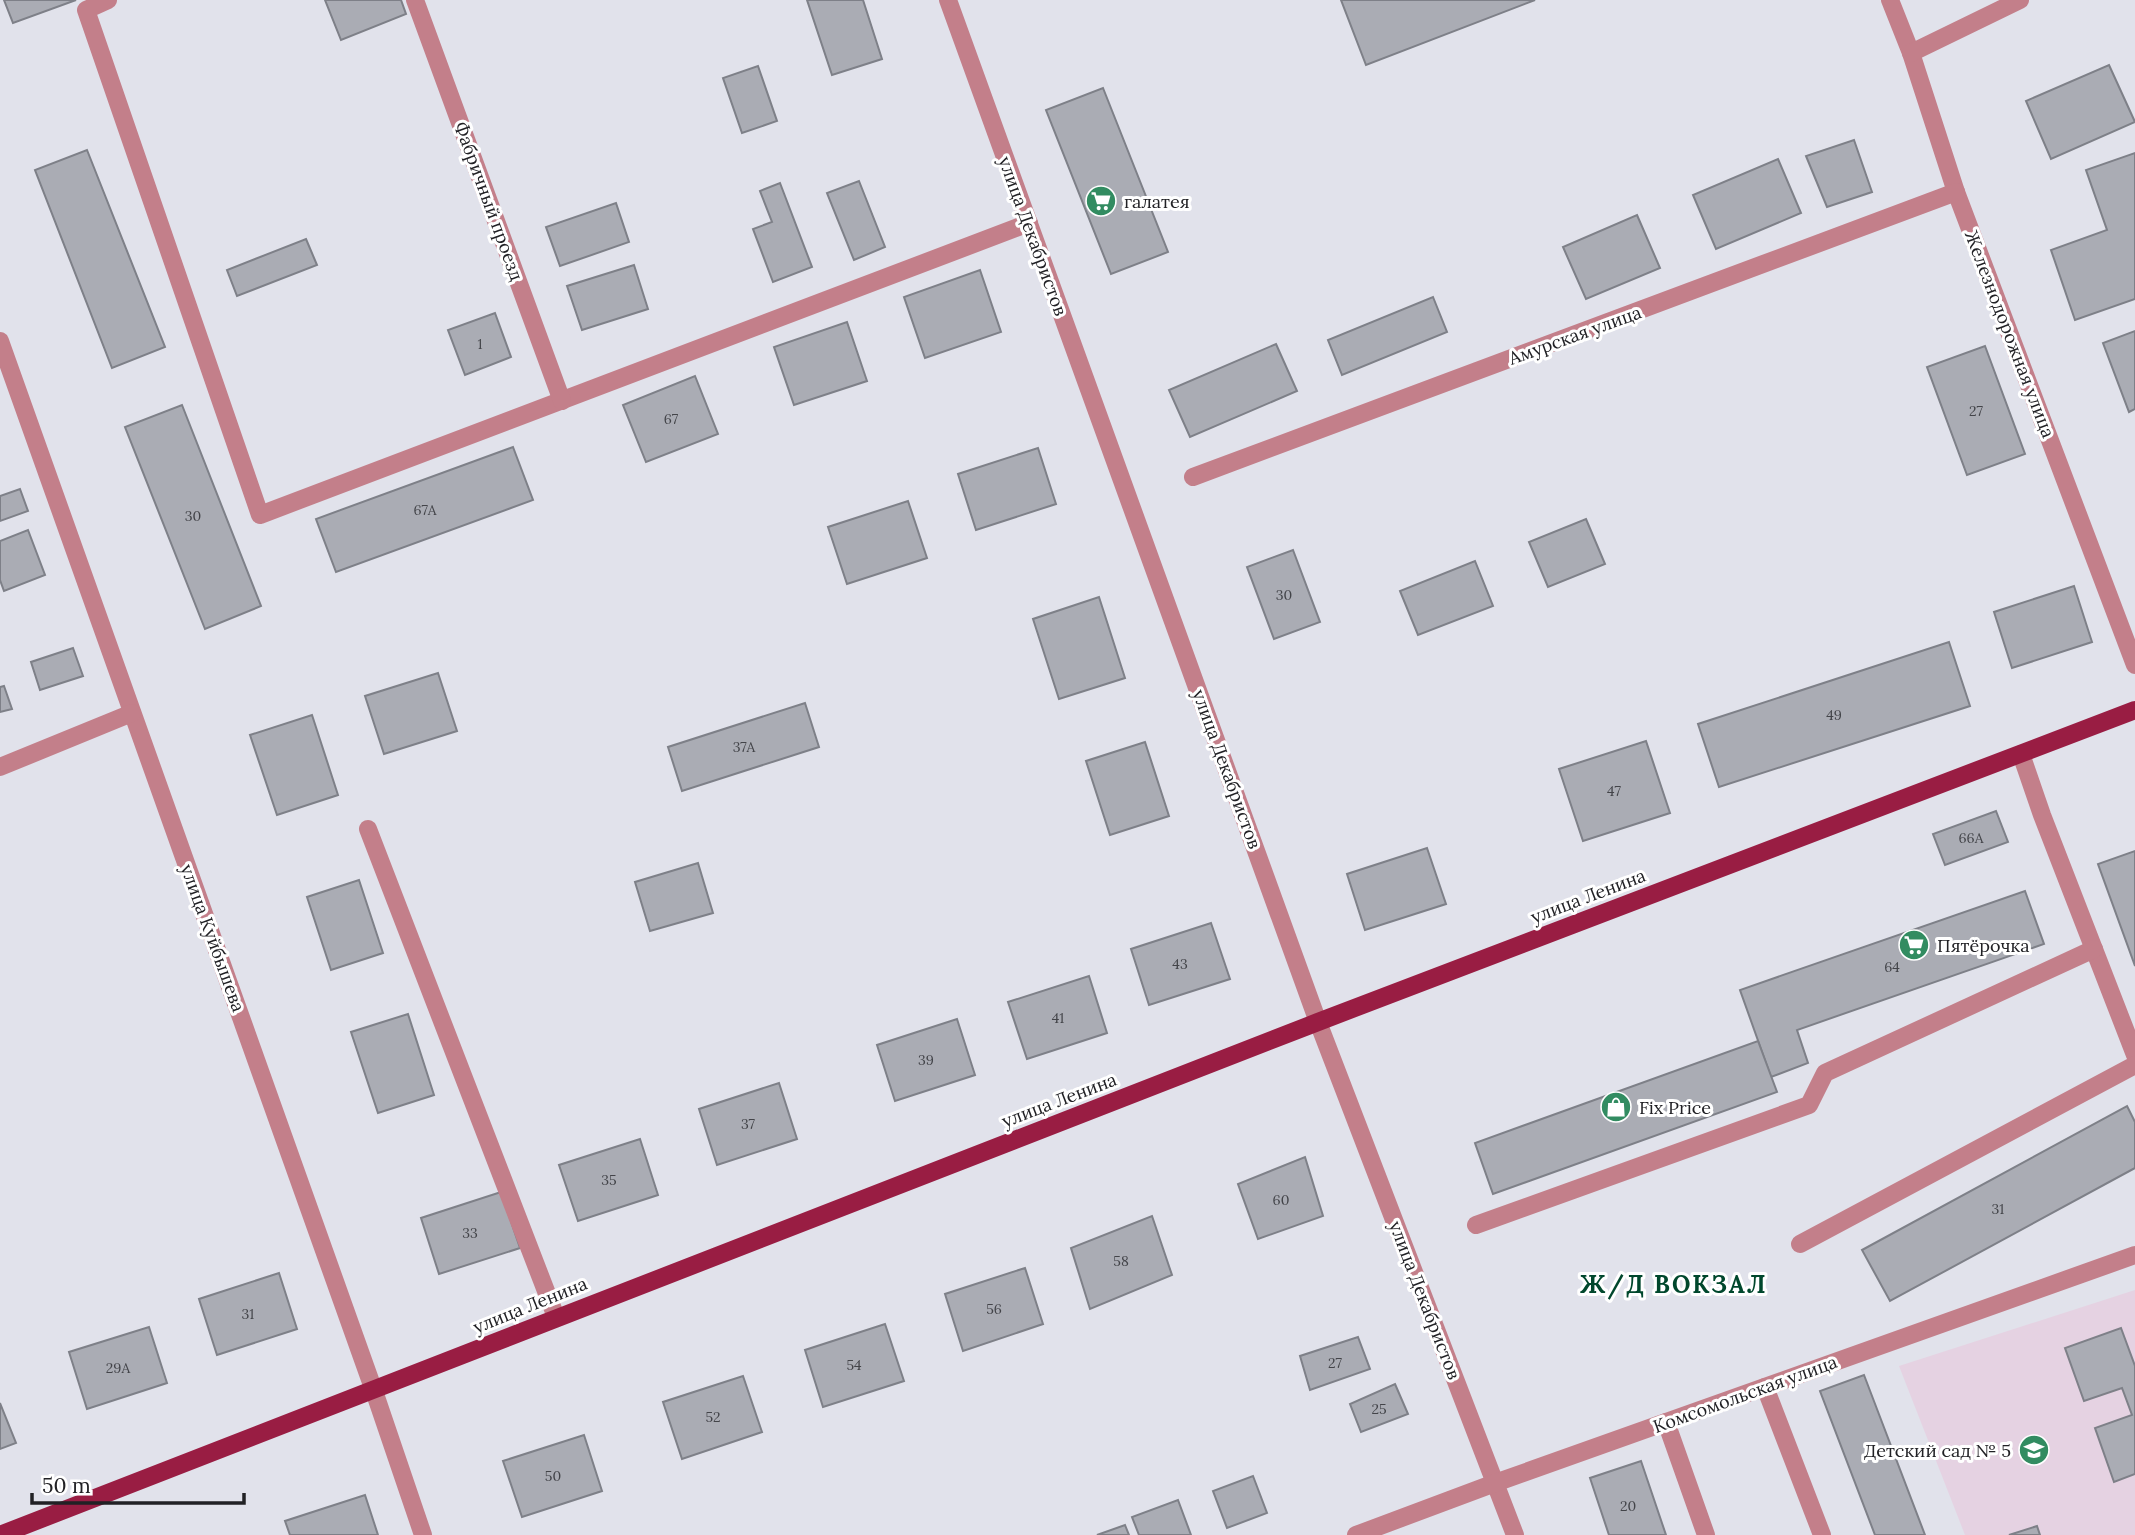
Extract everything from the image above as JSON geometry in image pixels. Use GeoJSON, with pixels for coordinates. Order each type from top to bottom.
{"type":"FeatureCollection","features":[{"type":"Feature","properties":{"kind":"main road","name":"улица Ленина"},"geometry":{"type":"LineString","coordinates":[[0,1535],[1318,1022],[2135,710]]}},
{"type":"Feature","properties":{"kind":"street"},"geometry":{"type":"LineString","coordinates":[[108,0],[86,10],[260,515],[1029,223]]}},
{"type":"Feature","properties":{"kind":"street","name":"Фабричный проезд"},"geometry":{"type":"LineString","coordinates":[[415,0],[562,401]]}},
{"type":"Feature","properties":{"kind":"street","name":"улица Декабристов"},"geometry":{"type":"LineString","coordinates":[[948,0],[1318,1022],[1515,1535]]}},
{"type":"Feature","properties":{"kind":"street","name":"Железнодорожная улица"},"geometry":{"type":"LineString","coordinates":[[1890,0],[1911,53],[1956,192],[2135,665]]}},
{"type":"Feature","properties":{"kind":"street"},"geometry":{"type":"LineString","coordinates":[[1911,53],[2020,0]]}},
{"type":"Feature","properties":{"kind":"street","name":"Амурская улица"},"geometry":{"type":"LineString","coordinates":[[1193,477],[1956,192]]}},
{"type":"Feature","properties":{"kind":"street","name":"улица Куйбышева"},"geometry":{"type":"LineString","coordinates":[[0,341],[423,1535]]}},
{"type":"Feature","properties":{"kind":"street"},"geometry":{"type":"LineString","coordinates":[[0,767],[132,713]]}},
{"type":"Feature","properties":{"kind":"street"},"geometry":{"type":"LineString","coordinates":[[2021,754],[2135,1055]]}},
{"type":"Feature","properties":{"kind":"street"},"geometry":{"type":"LineString","coordinates":[[368,829],[556,1317]]}},
{"type":"Feature","properties":{"kind":"street"},"geometry":{"type":"LineString","coordinates":[[1476,1225],[1809,1105],[1825,1073],[2094,950]]}},
{"type":"Feature","properties":{"kind":"street"},"geometry":{"type":"LineString","coordinates":[[1800,1244],[2135,1065]]}},
{"type":"Feature","properties":{"kind":"street","name":"Комсомольская улица"},"geometry":{"type":"LineString","coordinates":[[1356,1535],[2135,1255]]}},
{"type":"Feature","properties":{"kind":"street"},"geometry":{"type":"LineString","coordinates":[[1765,1387],[1822,1535]]}},
{"type":"Feature","properties":{"kind":"street"},"geometry":{"type":"LineString","coordinates":[[1666,1422],[1706,1535]]}},
{"type":"Feature","properties":{"kind":"shaded area","name":"Детский сад № 5"},"geometry":{"type":"Polygon","coordinates":[[[2135,1290],[2135,1535],[1965,1535],[1899,1366],[2135,1290]]]}},
{"type":"Feature","properties":{"kind":"building"},"geometry":{"type":"Polygon","coordinates":[[[4,0],[76,0],[13,23],[4,0]]]}},
{"type":"Feature","properties":{"kind":"building"},"geometry":{"type":"Polygon","coordinates":[[[325,0],[401,0],[406,14],[341,40],[325,0]]]}},
{"type":"Feature","properties":{"kind":"building"},"geometry":{"type":"Polygon","coordinates":[[[807,0],[863,0],[882,59],[832,75],[807,0]]]}},
{"type":"Feature","properties":{"kind":"building"},"geometry":{"type":"Polygon","coordinates":[[[1341,0],[1535,0],[1366,65],[1341,0]]]}},
{"type":"Feature","properties":{"kind":"building"},"geometry":{"type":"Polygon","coordinates":[[[2109,65],[2135,122],[2051,159],[2026,101],[2109,65]]]}},
{"type":"Feature","properties":{"kind":"building"},"geometry":{"type":"Polygon","coordinates":[[[758,66],[777,121],[742,133],[723,78],[758,66]]]}},
{"type":"Feature","properties":{"kind":"building"},"geometry":{"type":"Polygon","coordinates":[[[1103,88],[1168,252],[1111,274],[1046,110],[1103,88]]]}},
{"type":"Feature","properties":{"kind":"building"},"geometry":{"type":"Polygon","coordinates":[[[1854,140],[1872,192],[1827,207],[1806,156],[1854,140]]]}},
{"type":"Feature","properties":{"kind":"building"},"geometry":{"type":"Polygon","coordinates":[[[87,150],[165,347],[112,368],[35,170],[87,150]]]}},
{"type":"Feature","properties":{"kind":"building"},"geometry":{"type":"Polygon","coordinates":[[[2135,153],[2135,299],[2075,320],[2051,250],[2107,230],[2086,170],[2135,153]]]}},
{"type":"Feature","properties":{"kind":"building"},"geometry":{"type":"Polygon","coordinates":[[[1778,159],[1801,213],[1716,249],[1693,195],[1778,159]]]}},
{"type":"Feature","properties":{"kind":"building"},"geometry":{"type":"Polygon","coordinates":[[[859,181],[885,247],[854,260],[827,193],[859,181]]]}},
{"type":"Feature","properties":{"kind":"building"},"geometry":{"type":"Polygon","coordinates":[[[780,183],[812,267],[773,282],[753,229],[772,222],[760,191],[780,183]]]}},
{"type":"Feature","properties":{"kind":"building"},"geometry":{"type":"Polygon","coordinates":[[[616,203],[629,242],[560,266],[546,227],[616,203]]]}},
{"type":"Feature","properties":{"kind":"building"},"geometry":{"type":"Polygon","coordinates":[[[1637,215],[1660,268],[1586,299],[1563,247],[1637,215]]]}},
{"type":"Feature","properties":{"kind":"building"},"geometry":{"type":"Polygon","coordinates":[[[306,239],[317,265],[237,296],[227,270],[306,239]]]}},
{"type":"Feature","properties":{"kind":"building"},"geometry":{"type":"Polygon","coordinates":[[[634,265],[648,309],[582,330],[567,286],[634,265]]]}},
{"type":"Feature","properties":{"kind":"building"},"geometry":{"type":"Polygon","coordinates":[[[980,270],[1001,332],[925,358],[904,297],[980,270]]]}},
{"type":"Feature","properties":{"kind":"building"},"geometry":{"type":"Polygon","coordinates":[[[1433,297],[1447,332],[1342,375],[1328,340],[1433,297]]]}},
{"type":"Feature","properties":{"kind":"building"},"geometry":{"type":"Polygon","coordinates":[[[495,313],[511,357],[465,375],[448,330],[495,313]]]}},
{"type":"Feature","properties":{"kind":"building"},"geometry":{"type":"Polygon","coordinates":[[[847,322],[867,381],[794,405],[774,347],[847,322]]]}},
{"type":"Feature","properties":{"kind":"building"},"geometry":{"type":"Polygon","coordinates":[[[2135,331],[2135,409],[2129,412],[2103,343],[2135,331]]]}},
{"type":"Feature","properties":{"kind":"building"},"geometry":{"type":"Polygon","coordinates":[[[1276,344],[1297,391],[1190,437],[1169,390],[1276,344]]]}},
{"type":"Feature","properties":{"kind":"building"},"geometry":{"type":"Polygon","coordinates":[[[1985,346],[2025,454],[1967,475],[1927,367],[1985,346]]]}},
{"type":"Feature","properties":{"kind":"building"},"geometry":{"type":"Polygon","coordinates":[[[695,376],[718,434],[646,462],[623,405],[695,376]]]}},
{"type":"Feature","properties":{"kind":"building"},"geometry":{"type":"Polygon","coordinates":[[[182,405],[261,606],[205,629],[125,427],[182,405]]]}},
{"type":"Feature","properties":{"kind":"building"},"geometry":{"type":"Polygon","coordinates":[[[513,447],[533,500],[336,572],[316,519],[513,447]]]}},
{"type":"Feature","properties":{"kind":"building"},"geometry":{"type":"Polygon","coordinates":[[[1038,448],[1056,504],[976,530],[958,474],[1038,448]]]}},
{"type":"Feature","properties":{"kind":"building"},"geometry":{"type":"Polygon","coordinates":[[[20,489],[28,511],[0,521],[0,496],[20,489]]]}},
{"type":"Feature","properties":{"kind":"building"},"geometry":{"type":"Polygon","coordinates":[[[908,501],[927,558],[847,584],[828,527],[908,501]]]}},
{"type":"Feature","properties":{"kind":"building"},"geometry":{"type":"Polygon","coordinates":[[[1586,519],[1605,564],[1548,587],[1529,542],[1586,519]]]}},
{"type":"Feature","properties":{"kind":"building"},"geometry":{"type":"Polygon","coordinates":[[[28,530],[45,575],[4,591],[0,580],[0,541],[28,530]]]}},
{"type":"Feature","properties":{"kind":"building"},"geometry":{"type":"Polygon","coordinates":[[[1293,550],[1320,622],[1274,639],[1247,567],[1293,550]]]}},
{"type":"Feature","properties":{"kind":"building"},"geometry":{"type":"Polygon","coordinates":[[[1475,561],[1493,606],[1418,635],[1400,591],[1475,561]]]}},
{"type":"Feature","properties":{"kind":"building"},"geometry":{"type":"Polygon","coordinates":[[[2074,586],[2092,642],[2012,668],[1994,612],[2074,586]]]}},
{"type":"Feature","properties":{"kind":"building"},"geometry":{"type":"Polygon","coordinates":[[[1099,597],[1125,678],[1059,699],[1033,619],[1099,597]]]}},
{"type":"Feature","properties":{"kind":"building"},"geometry":{"type":"Polygon","coordinates":[[[1949,642],[1970,706],[1719,787],[1698,724],[1949,642]]]}},
{"type":"Feature","properties":{"kind":"building"},"geometry":{"type":"Polygon","coordinates":[[[73,648],[83,676],[40,690],[31,662],[73,648]]]}},
{"type":"Feature","properties":{"kind":"building"},"geometry":{"type":"Polygon","coordinates":[[[438,673],[457,731],[384,754],[365,696],[438,673]]]}},
{"type":"Feature","properties":{"kind":"building"},"geometry":{"type":"Polygon","coordinates":[[[4,686],[12,709],[0,712],[0,687],[4,686]]]}},
{"type":"Feature","properties":{"kind":"building"},"geometry":{"type":"Polygon","coordinates":[[[805,703],[819,747],[682,791],[668,747],[805,703]]]}},
{"type":"Feature","properties":{"kind":"building"},"geometry":{"type":"Polygon","coordinates":[[[312,715],[338,795],[277,815],[250,735],[312,715]]]}},
{"type":"Feature","properties":{"kind":"building"},"geometry":{"type":"Polygon","coordinates":[[[1646,741],[1670,813],[1583,841],[1559,769],[1646,741]]]}},
{"type":"Feature","properties":{"kind":"building"},"geometry":{"type":"Polygon","coordinates":[[[1145,742],[1169,816],[1110,835],[1086,761],[1145,742]]]}},
{"type":"Feature","properties":{"kind":"building"},"geometry":{"type":"Polygon","coordinates":[[[1996,811],[2008,842],[1945,865],[1933,834],[1996,811]]]}},
{"type":"Feature","properties":{"kind":"building"},"geometry":{"type":"Polygon","coordinates":[[[1427,848],[1446,904],[1365,930],[1347,874],[1427,848]]]}},
{"type":"Feature","properties":{"kind":"building"},"geometry":{"type":"Polygon","coordinates":[[[2135,851],[2135,966],[2098,864],[2135,851]]]}},
{"type":"Feature","properties":{"kind":"building"},"geometry":{"type":"Polygon","coordinates":[[[698,863],[713,913],[650,931],[635,882],[698,863]]]}},
{"type":"Feature","properties":{"kind":"building"},"geometry":{"type":"Polygon","coordinates":[[[359,880],[383,953],[331,970],[307,897],[359,880]]]}},
{"type":"Feature","properties":{"kind":"building"},"geometry":{"type":"Polygon","coordinates":[[[2025,891],[2044,944],[1797,1030],[1808,1063],[1771,1077],[1740,990],[2025,891]]]}},
{"type":"Feature","properties":{"kind":"building"},"geometry":{"type":"Polygon","coordinates":[[[1211,923],[1230,979],[1149,1005],[1131,949],[1211,923]]]}},
{"type":"Feature","properties":{"kind":"building"},"geometry":{"type":"Polygon","coordinates":[[[1089,976],[1107,1033],[1027,1059],[1008,1002],[1089,976]]]}},
{"type":"Feature","properties":{"kind":"building"},"geometry":{"type":"Polygon","coordinates":[[[408,1014],[434,1095],[378,1113],[351,1032],[408,1014]]]}},
{"type":"Feature","properties":{"kind":"building"},"geometry":{"type":"Polygon","coordinates":[[[957,1019],[975,1075],[895,1101],[877,1045],[957,1019]]]}},
{"type":"Feature","properties":{"kind":"building"},"geometry":{"type":"Polygon","coordinates":[[[1758,1041],[1777,1092],[1493,1194],[1475,1143],[1758,1041]]]}},
{"type":"Feature","properties":{"kind":"building"},"geometry":{"type":"Polygon","coordinates":[[[779,1083],[797,1139],[717,1165],[699,1109],[779,1083]]]}},
{"type":"Feature","properties":{"kind":"building"},"geometry":{"type":"Polygon","coordinates":[[[2127,1106],[2135,1122],[2135,1168],[1890,1301],[1862,1250],[2127,1106]]]}},
{"type":"Feature","properties":{"kind":"building"},"geometry":{"type":"Polygon","coordinates":[[[640,1139],[658,1195],[578,1221],[559,1165],[640,1139]]]}},
{"type":"Feature","properties":{"kind":"building"},"geometry":{"type":"Polygon","coordinates":[[[1305,1157],[1323,1216],[1258,1239],[1238,1184],[1305,1157]]]}},
{"type":"Feature","properties":{"kind":"building"},"geometry":{"type":"Polygon","coordinates":[[[501,1192],[520,1248],[439,1274],[421,1218],[501,1192]]]}},
{"type":"Feature","properties":{"kind":"building"},"geometry":{"type":"Polygon","coordinates":[[[1152,1216],[1172,1275],[1090,1309],[1071,1248],[1152,1216]]]}},
{"type":"Feature","properties":{"kind":"building"},"geometry":{"type":"Polygon","coordinates":[[[1025,1268],[1043,1324],[963,1351],[945,1294],[1025,1268]]]}},
{"type":"Feature","properties":{"kind":"building"},"geometry":{"type":"Polygon","coordinates":[[[279,1273],[297,1329],[217,1355],[199,1299],[279,1273]]]}},
{"type":"Feature","properties":{"kind":"building"},"geometry":{"type":"Polygon","coordinates":[[[885,1324],[904,1381],[823,1407],[805,1350],[885,1324]]]}},
{"type":"Feature","properties":{"kind":"building"},"geometry":{"type":"Polygon","coordinates":[[[149,1327],[167,1383],[87,1409],[69,1352],[149,1327]]]}},
{"type":"Feature","properties":{"kind":"building"},"geometry":{"type":"Polygon","coordinates":[[[2121,1328],[2135,1366],[2135,1474],[2114,1482],[2095,1428],[2132,1415],[2122,1388],[2084,1401],[2065,1348],[2121,1328]]]}},
{"type":"Feature","properties":{"kind":"building"},"geometry":{"type":"Polygon","coordinates":[[[1358,1337],[1370,1369],[1310,1390],[1300,1356],[1358,1337]]]}},
{"type":"Feature","properties":{"kind":"building"},"geometry":{"type":"Polygon","coordinates":[[[1864,1375],[1925,1535],[1875,1535],[1820,1391],[1864,1375]]]}},
{"type":"Feature","properties":{"kind":"building"},"geometry":{"type":"Polygon","coordinates":[[[743,1376],[762,1432],[682,1459],[663,1402],[743,1376]]]}},
{"type":"Feature","properties":{"kind":"building"},"geometry":{"type":"Polygon","coordinates":[[[1395,1384],[1408,1414],[1361,1432],[1350,1404],[1395,1384]]]}},
{"type":"Feature","properties":{"kind":"building"},"geometry":{"type":"Polygon","coordinates":[[[0,1403],[16,1443],[0,1449],[0,1403]]]}},
{"type":"Feature","properties":{"kind":"building"},"geometry":{"type":"Polygon","coordinates":[[[584,1435],[602,1491],[522,1517],[503,1461],[584,1435]]]}},
{"type":"Feature","properties":{"kind":"building"},"geometry":{"type":"Polygon","coordinates":[[[1641,1461],[1666,1535],[1609,1535],[1590,1478],[1641,1461]]]}},
{"type":"Feature","properties":{"kind":"building"},"geometry":{"type":"Polygon","coordinates":[[[1253,1476],[1267,1513],[1227,1528],[1213,1491],[1253,1476]]]}},
{"type":"Feature","properties":{"kind":"building"},"geometry":{"type":"Polygon","coordinates":[[[365,1495],[378,1535],[290,1535],[285,1521],[365,1495]]]}},
{"type":"Feature","properties":{"kind":"building"},"geometry":{"type":"Polygon","coordinates":[[[1178,1500],[1191,1535],[1139,1535],[1132,1517],[1178,1500]]]}},
{"type":"Feature","properties":{"kind":"building"},"geometry":{"type":"Polygon","coordinates":[[[1125,1525],[1129,1535],[1097,1535],[1125,1525]]]}},
{"type":"Feature","properties":{"kind":"building"},"geometry":{"type":"Polygon","coordinates":[[[2037,1526],[2040,1535],[2009,1535],[2037,1526]]]}},
{"type":"Feature","properties":{"kind":"place","name":"галатея"},"geometry":{"type":"Point","coordinates":[1101,201]}},
{"type":"Feature","properties":{"kind":"place","name":"Пятёрочка"},"geometry":{"type":"Point","coordinates":[1914,945]}},
{"type":"Feature","properties":{"kind":"place","name":"Fix Price"},"geometry":{"type":"Point","coordinates":[1616,1107]}},
{"type":"Feature","properties":{"kind":"place","name":"Детский сад № 5"},"geometry":{"type":"Point","coordinates":[2034,1450]}},
{"type":"Feature","properties":{"kind":"district","name":"Ж/Д ВОКЗАЛ"},"geometry":{"type":"Point","coordinates":[1674,1284]}}]}
